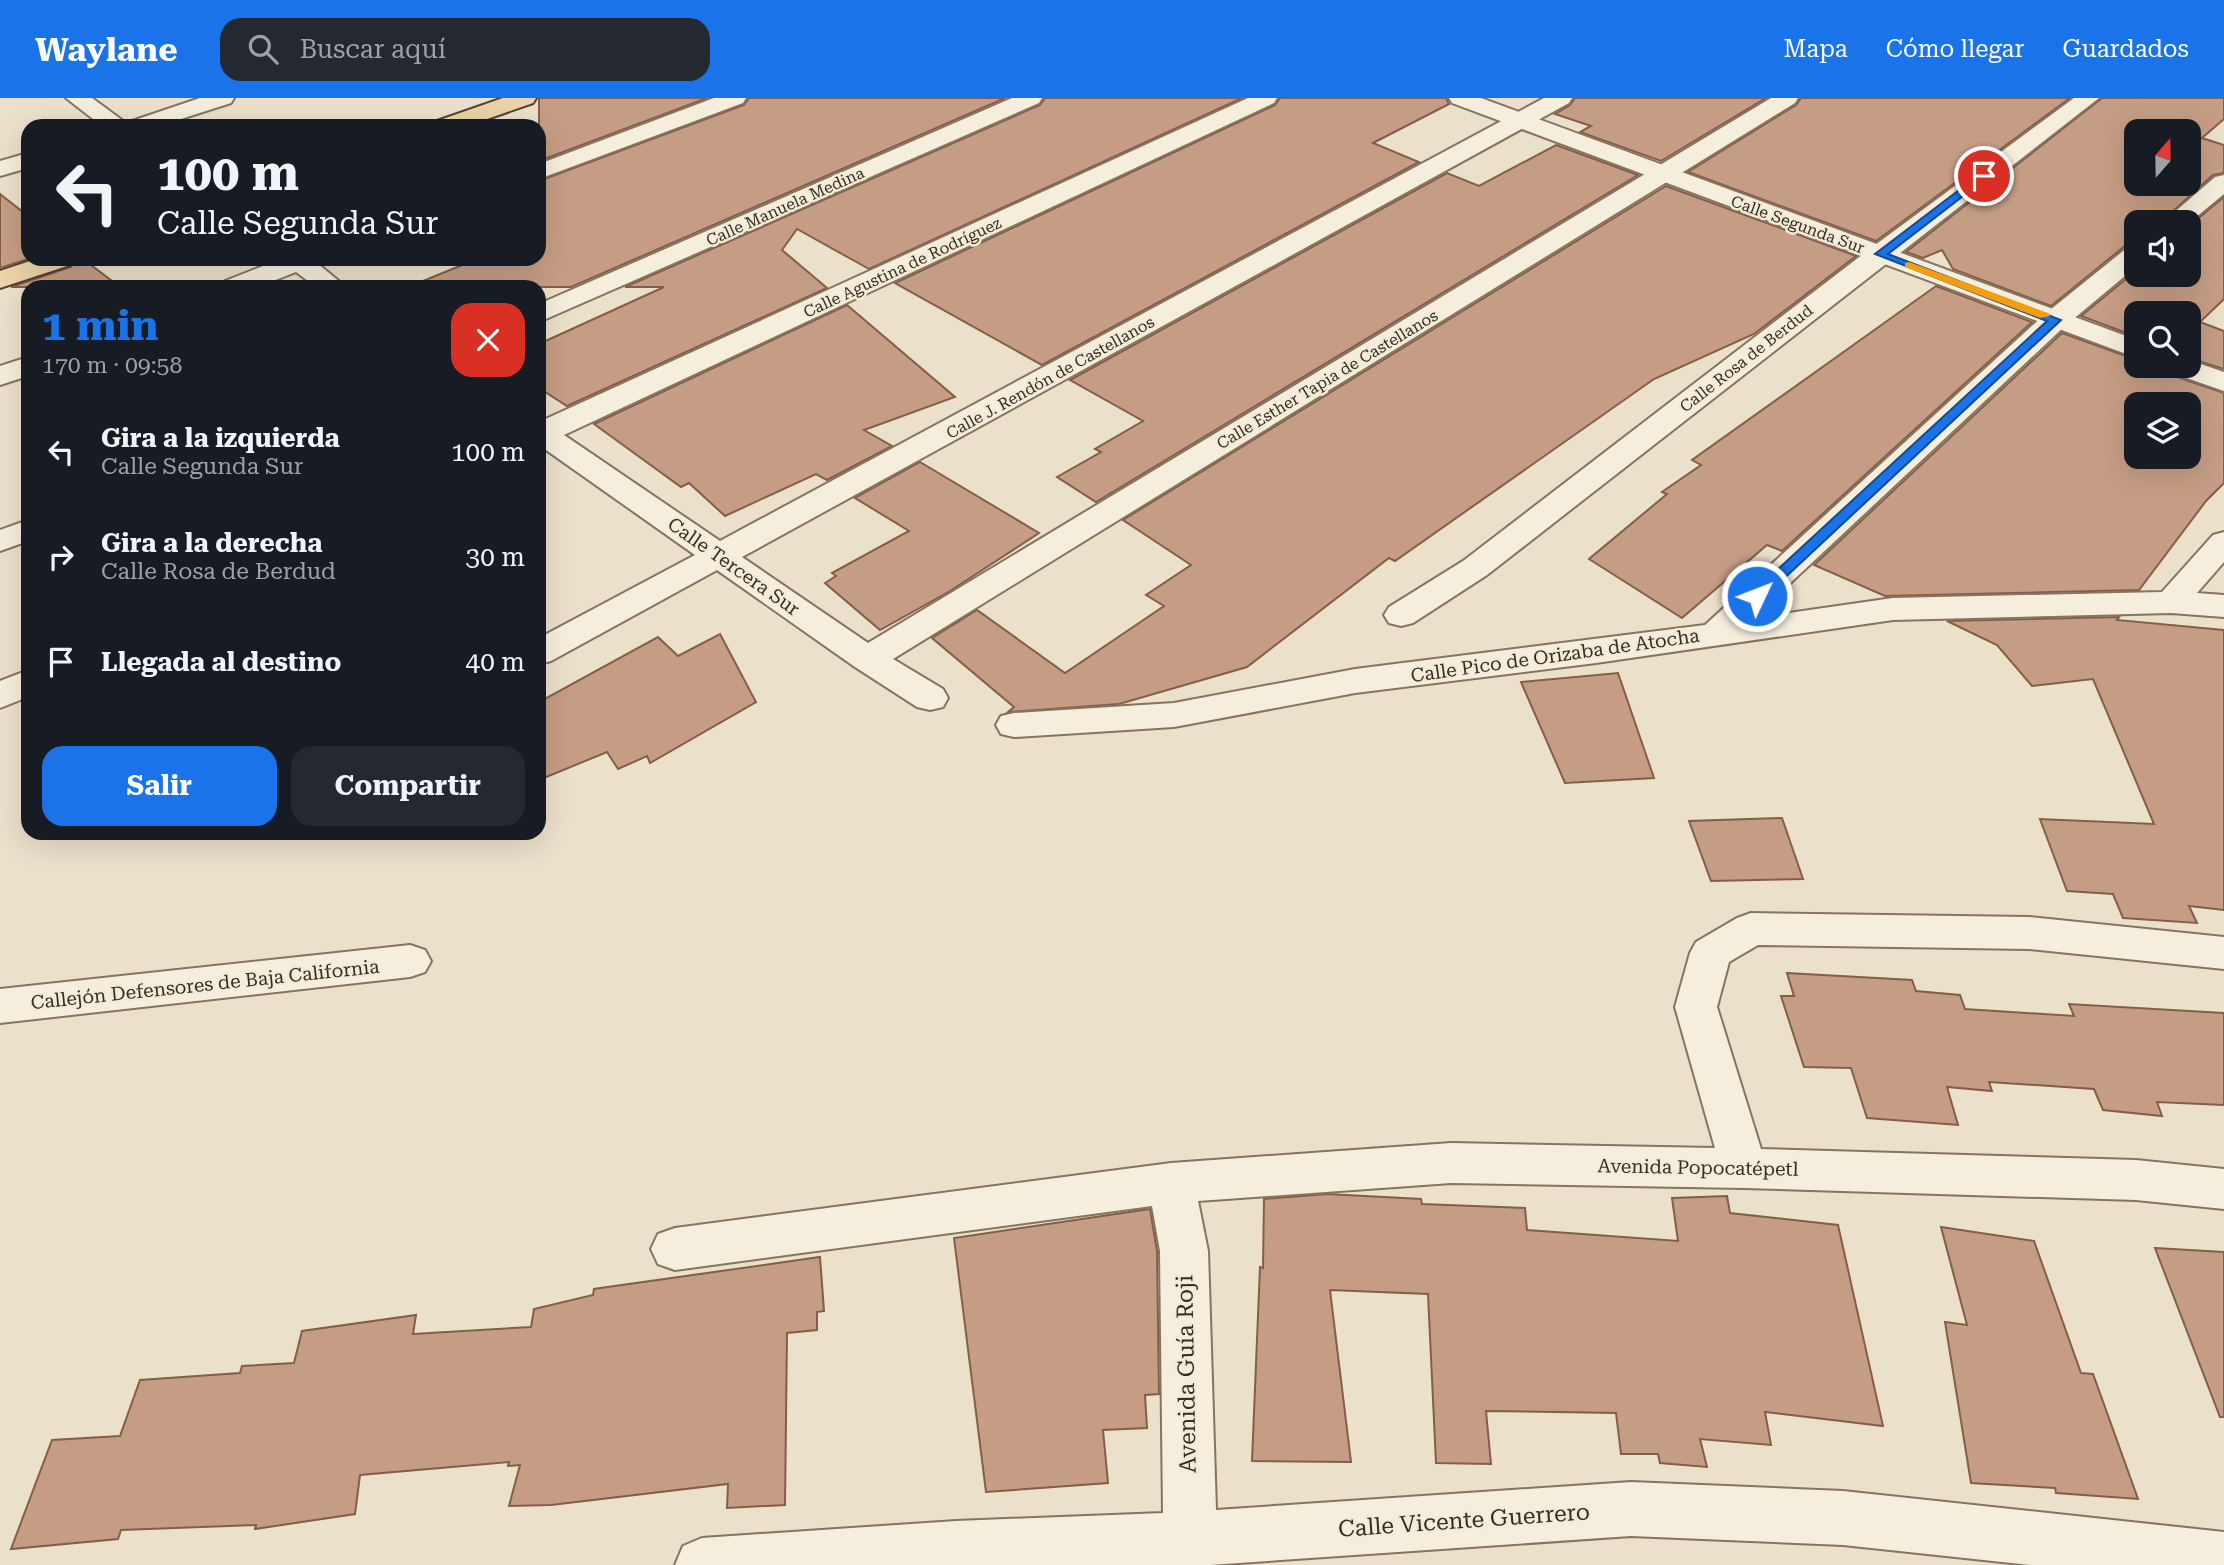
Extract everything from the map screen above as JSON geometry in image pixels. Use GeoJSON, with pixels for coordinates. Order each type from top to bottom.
{"type":"FeatureCollection","features":[{"type":"Feature","properties":{"kind":"main road"},"geometry":{"type":"LineString","coordinates":[[465,119],[525,98]]}},
{"type":"Feature","properties":{"kind":"main road"},"geometry":{"type":"LineString","coordinates":[[0,280],[41,266]]}},
{"type":"Feature","properties":{"kind":"street"},"geometry":{"type":"LineString","coordinates":[[78,98],[107,119]]}},
{"type":"Feature","properties":{"kind":"street"},"geometry":{"type":"LineString","coordinates":[[158,119],[223,98]]}},
{"type":"Feature","properties":{"kind":"street"},"geometry":{"type":"LineString","coordinates":[[546,169],[735,98]]}},
{"type":"Feature","properties":{"kind":"street","name":"Calle Manuela Medina"},"geometry":{"type":"LineString","coordinates":[[546,311],[1031,98]]}},
{"type":"Feature","properties":{"kind":"street","name":"Calle Agustina de Rodríguez"},"geometry":{"type":"LineString","coordinates":[[546,430],[1266,98]]}},
{"type":"Feature","properties":{"kind":"street","name":"Calle Segunda Sur"},"geometry":{"type":"LineString","coordinates":[[1460,98],[2124,345]]}},
{"type":"Feature","properties":{"kind":"street","name":"Calle J. Rendón de Castellanos"},"geometry":{"type":"LineString","coordinates":[[546,649],[721,557],[1561,98]]}},
{"type":"Feature","properties":{"kind":"street","name":"Calle Esther Tapia de Castellanos"},"geometry":{"type":"LineString","coordinates":[[867,659],[1787,98]]}},
{"type":"Feature","properties":{"kind":"street","name":"Calle Rosa de Berdud"},"geometry":{"type":"LineString","coordinates":[[1401,615],[1475,568],[1880,254],[2088,98]]}},
{"type":"Feature","properties":{"kind":"street"},"geometry":{"type":"LineString","coordinates":[[0,169],[21,162]]}},
{"type":"Feature","properties":{"kind":"street"},"geometry":{"type":"LineString","coordinates":[[2190,210],[2224,182]]}},
{"type":"Feature","properties":{"kind":"street"},"geometry":{"type":"LineString","coordinates":[[1717,633],[2055,320],[2124,264]]}},
{"type":"Feature","properties":{"kind":"street"},"geometry":{"type":"LineString","coordinates":[[251,280],[285,266]]}},
{"type":"Feature","properties":{"kind":"street"},"geometry":{"type":"LineString","coordinates":[[307,266],[324,280]]}},
{"type":"Feature","properties":{"kind":"street"},"geometry":{"type":"LineString","coordinates":[[0,376],[21,368]]}},
{"type":"Feature","properties":{"kind":"street"},"geometry":{"type":"LineString","coordinates":[[2201,374],[2224,382]]}},
{"type":"Feature","properties":{"kind":"street","name":"Calle Tercera Sur"},"geometry":{"type":"LineString","coordinates":[[546,437],[867,659],[930,698]]}},
{"type":"Feature","properties":{"kind":"street"},"geometry":{"type":"LineString","coordinates":[[0,541],[21,533]]}},
{"type":"Feature","properties":{"kind":"street"},"geometry":{"type":"LineString","coordinates":[[2171,602],[2224,542]]}},
{"type":"Feature","properties":{"kind":"street","name":"Calle Pico de Orizaba de Atocha"},"geometry":{"type":"LineString","coordinates":[[1014,725],[1174,715],[1355,681],[1596,652],[1893,609],[2171,602],[2224,606]]}},
{"type":"Feature","properties":{"kind":"street"},"geometry":{"type":"LineString","coordinates":[[0,696],[21,686]]}},
{"type":"Feature","properties":{"kind":"street"},"geometry":{"type":"LineString","coordinates":[[1744,1168],[1696,1007],[1711,953],[1751,929],[2029,933],[2224,953]]}},
{"type":"Feature","properties":{"kind":"street","name":"Callejón Defensores de Baja California"},"geometry":{"type":"LineString","coordinates":[[0,1006],[410,961]]}},
{"type":"Feature","properties":{"kind":"street","name":"Avenida Popocatépetl"},"geometry":{"type":"LineString","coordinates":[[675,1249],[1171,1183],[1451,1163],[1744,1168],[2136,1180],[2224,1189]]}},
{"type":"Feature","properties":{"kind":"street","name":"Avenida Guía Roji"},"geometry":{"type":"LineString","coordinates":[[1171,1183],[1184,1251],[1186,1552]]}},
{"type":"Feature","properties":{"kind":"street","name":"Calle Vicente Guerrero"},"geometry":{"type":"LineString","coordinates":[[702,1565],[949,1556],[1186,1552],[1631,1509],[1843,1518],[2224,1559]]}},
{"type":"Feature","properties":{"kind":"building"},"geometry":{"type":"Polygon","coordinates":[[[539,98],[707,98],[546,158],[546,119],[539,119],[539,98]]]}},
{"type":"Feature","properties":{"kind":"building"},"geometry":{"type":"Polygon","coordinates":[[[749,98],[1005,98],[571,287],[546,287],[546,280],[425,280],[460,266],[546,266],[546,178],[744,105],[749,98]]]}},
{"type":"Feature","properties":{"kind":"building"},"geometry":{"type":"Polygon","coordinates":[[[1045,98],[1242,98],[869,269],[797,229],[782,250],[827,288],[567,406],[546,392],[546,341],[664,287],[625,287],[1040,105],[1045,98]]]}},
{"type":"Feature","properties":{"kind":"building"},"geometry":{"type":"Polygon","coordinates":[[[1280,98],[1446,98],[1449,104],[1373,143],[1419,162],[1042,365],[895,283],[1275,105],[1280,98]]]}},
{"type":"Feature","properties":{"kind":"building"},"geometry":{"type":"Polygon","coordinates":[[[1575,98],[1766,98],[1661,161],[1580,132],[1591,126],[1555,114],[1570,105],[1575,98]]]}},
{"type":"Feature","properties":{"kind":"building"},"geometry":{"type":"Polygon","coordinates":[[[1801,98],[2070,98],[1876,241],[1688,172],[1796,105],[1801,98]]]}},
{"type":"Feature","properties":{"kind":"building"},"geometry":{"type":"Polygon","coordinates":[[[2102,98],[2224,98],[2224,119],[2202,138],[2202,119],[2124,119],[2124,196],[2190,196],[2174,210],[2124,210],[2124,247],[2051,306],[1953,269],[1942,250],[1923,258],[1906,252],[2102,98]]]}},
{"type":"Feature","properties":{"kind":"building"},"geometry":{"type":"Polygon","coordinates":[[[2202,138],[2224,145],[2224,173],[2213,175],[2202,185],[2202,138]]]}},
{"type":"Feature","properties":{"kind":"building"},"geometry":{"type":"Polygon","coordinates":[[[1556,145],[1638,175],[1096,502],[1057,477],[1101,452],[1095,449],[1143,421],[1070,380],[1447,173],[1479,186],[1556,145]]]}},
{"type":"Feature","properties":{"kind":"building"},"geometry":{"type":"Polygon","coordinates":[[[1666,186],[1856,256],[1754,334],[1654,379],[1395,561],[1389,558],[1247,667],[1119,704],[1008,712],[1014,707],[932,638],[977,610],[1065,673],[1164,606],[1146,595],[1191,565],[1123,520],[1666,186]]]}},
{"type":"Feature","properties":{"kind":"building"},"geometry":{"type":"Polygon","coordinates":[[[0,194],[21,210],[21,261],[0,268],[0,194]]]}},
{"type":"Feature","properties":{"kind":"building"},"geometry":{"type":"Polygon","coordinates":[[[2224,197],[2224,299],[2201,321],[2201,301],[2124,301],[2124,332],[2081,316],[2124,281],[2124,287],[2201,287],[2201,216],[2224,197]]]}},
{"type":"Feature","properties":{"kind":"building"},"geometry":{"type":"Polygon","coordinates":[[[92,266],[111,280],[32,280],[71,267],[92,266]]]}},
{"type":"Feature","properties":{"kind":"building"},"geometry":{"type":"Polygon","coordinates":[[[1936,286],[2032,322],[1782,551],[1767,545],[1682,618],[1589,559],[1667,494],[1662,492],[1701,465],[1692,460],[1936,286]]]}},
{"type":"Feature","properties":{"kind":"building"},"geometry":{"type":"Polygon","coordinates":[[[847,305],[955,397],[864,430],[892,446],[827,480],[816,474],[725,516],[689,483],[681,487],[594,424],[847,305]]]}},
{"type":"Feature","properties":{"kind":"building"},"geometry":{"type":"Polygon","coordinates":[[[2201,322],[2224,331],[2224,369],[2201,362],[2201,322]]]}},
{"type":"Feature","properties":{"kind":"building"},"geometry":{"type":"Polygon","coordinates":[[[2062,333],[2124,355],[2124,378],[2180,378],[2224,393],[2224,483],[2206,501],[2139,590],[1885,596],[1814,565],[2062,333]]]}},
{"type":"Feature","properties":{"kind":"building"},"geometry":{"type":"Polygon","coordinates":[[[920,462],[1039,533],[950,591],[880,630],[825,583],[836,576],[832,573],[909,531],[855,498],[920,462]]]}},
{"type":"Feature","properties":{"kind":"building"},"geometry":{"type":"Polygon","coordinates":[[[2119,617],[2117,620],[2224,630],[2224,910],[2189,906],[2197,923],[2123,918],[2113,894],[2067,891],[2040,819],[2154,824],[2093,679],[2032,686],[1997,645],[1947,621],[2119,617]]]}},
{"type":"Feature","properties":{"kind":"building"},"geometry":{"type":"Polygon","coordinates":[[[720,634],[756,702],[650,763],[647,756],[618,769],[607,752],[546,777],[546,698],[658,637],[678,656],[720,634]]]}},
{"type":"Feature","properties":{"kind":"building"},"geometry":{"type":"Polygon","coordinates":[[[1618,673],[1654,778],[1565,783],[1521,682],[1618,673]]]}},
{"type":"Feature","properties":{"kind":"building"},"geometry":{"type":"Polygon","coordinates":[[[1782,818],[1803,879],[1711,881],[1689,821],[1782,818]]]}},
{"type":"Feature","properties":{"kind":"building"},"geometry":{"type":"Polygon","coordinates":[[[1787,973],[1912,980],[1916,991],[1960,995],[1965,1009],[2074,1016],[2069,1004],[2224,1013],[2224,1105],[2157,1102],[2162,1116],[2103,1110],[2094,1089],[1989,1082],[1992,1091],[1947,1087],[1958,1125],[1867,1118],[1851,1068],[1804,1067],[1781,996],[1794,996],[1787,973]]]}},
{"type":"Feature","properties":{"kind":"building"},"geometry":{"type":"Polygon","coordinates":[[[1327,1194],[1421,1199],[1422,1204],[1525,1208],[1527,1230],[1678,1241],[1672,1198],[1727,1196],[1730,1213],[1838,1225],[1883,1426],[1765,1412],[1771,1445],[1700,1439],[1707,1467],[1660,1463],[1658,1454],[1621,1454],[1616,1413],[1486,1411],[1491,1464],[1436,1463],[1428,1294],[1330,1290],[1351,1462],[1252,1461],[1260,1267],[1263,1268],[1264,1199],[1327,1194]]]}},
{"type":"Feature","properties":{"kind":"building"},"geometry":{"type":"Polygon","coordinates":[[[1150,1209],[1157,1251],[1159,1394],[1145,1395],[1147,1428],[1103,1430],[1108,1483],[986,1492],[954,1238],[1150,1209]]]}},
{"type":"Feature","properties":{"kind":"building"},"geometry":{"type":"Polygon","coordinates":[[[1941,1227],[2034,1241],[2081,1373],[2093,1374],[2138,1499],[2056,1493],[2055,1488],[1971,1483],[1945,1322],[1967,1325],[1941,1227]]]}},
{"type":"Feature","properties":{"kind":"building"},"geometry":{"type":"Polygon","coordinates":[[[2155,1248],[2224,1252],[2224,1417],[2220,1417],[2155,1248]]]}},
{"type":"Feature","properties":{"kind":"building"},"geometry":{"type":"Polygon","coordinates":[[[820,1257],[824,1311],[817,1312],[817,1330],[787,1333],[785,1505],[727,1508],[728,1484],[551,1505],[509,1506],[520,1465],[508,1466],[509,1462],[360,1475],[355,1514],[255,1529],[256,1525],[121,1530],[118,1539],[11,1549],[52,1440],[120,1436],[140,1380],[240,1373],[242,1366],[294,1363],[302,1331],[416,1315],[413,1334],[531,1327],[534,1309],[593,1295],[594,1289],[820,1257]]]}},
{"type":"Feature","properties":{"kind":"slow traffic"},"geometry":{"type":"LineString","coordinates":[[1909,265],[2044,316]]}},
{"type":"Feature","properties":{"kind":"route"},"geometry":{"type":"LineString","coordinates":[[1757,596],[2055,320],[1880,254],[1984,176]]}}]}
